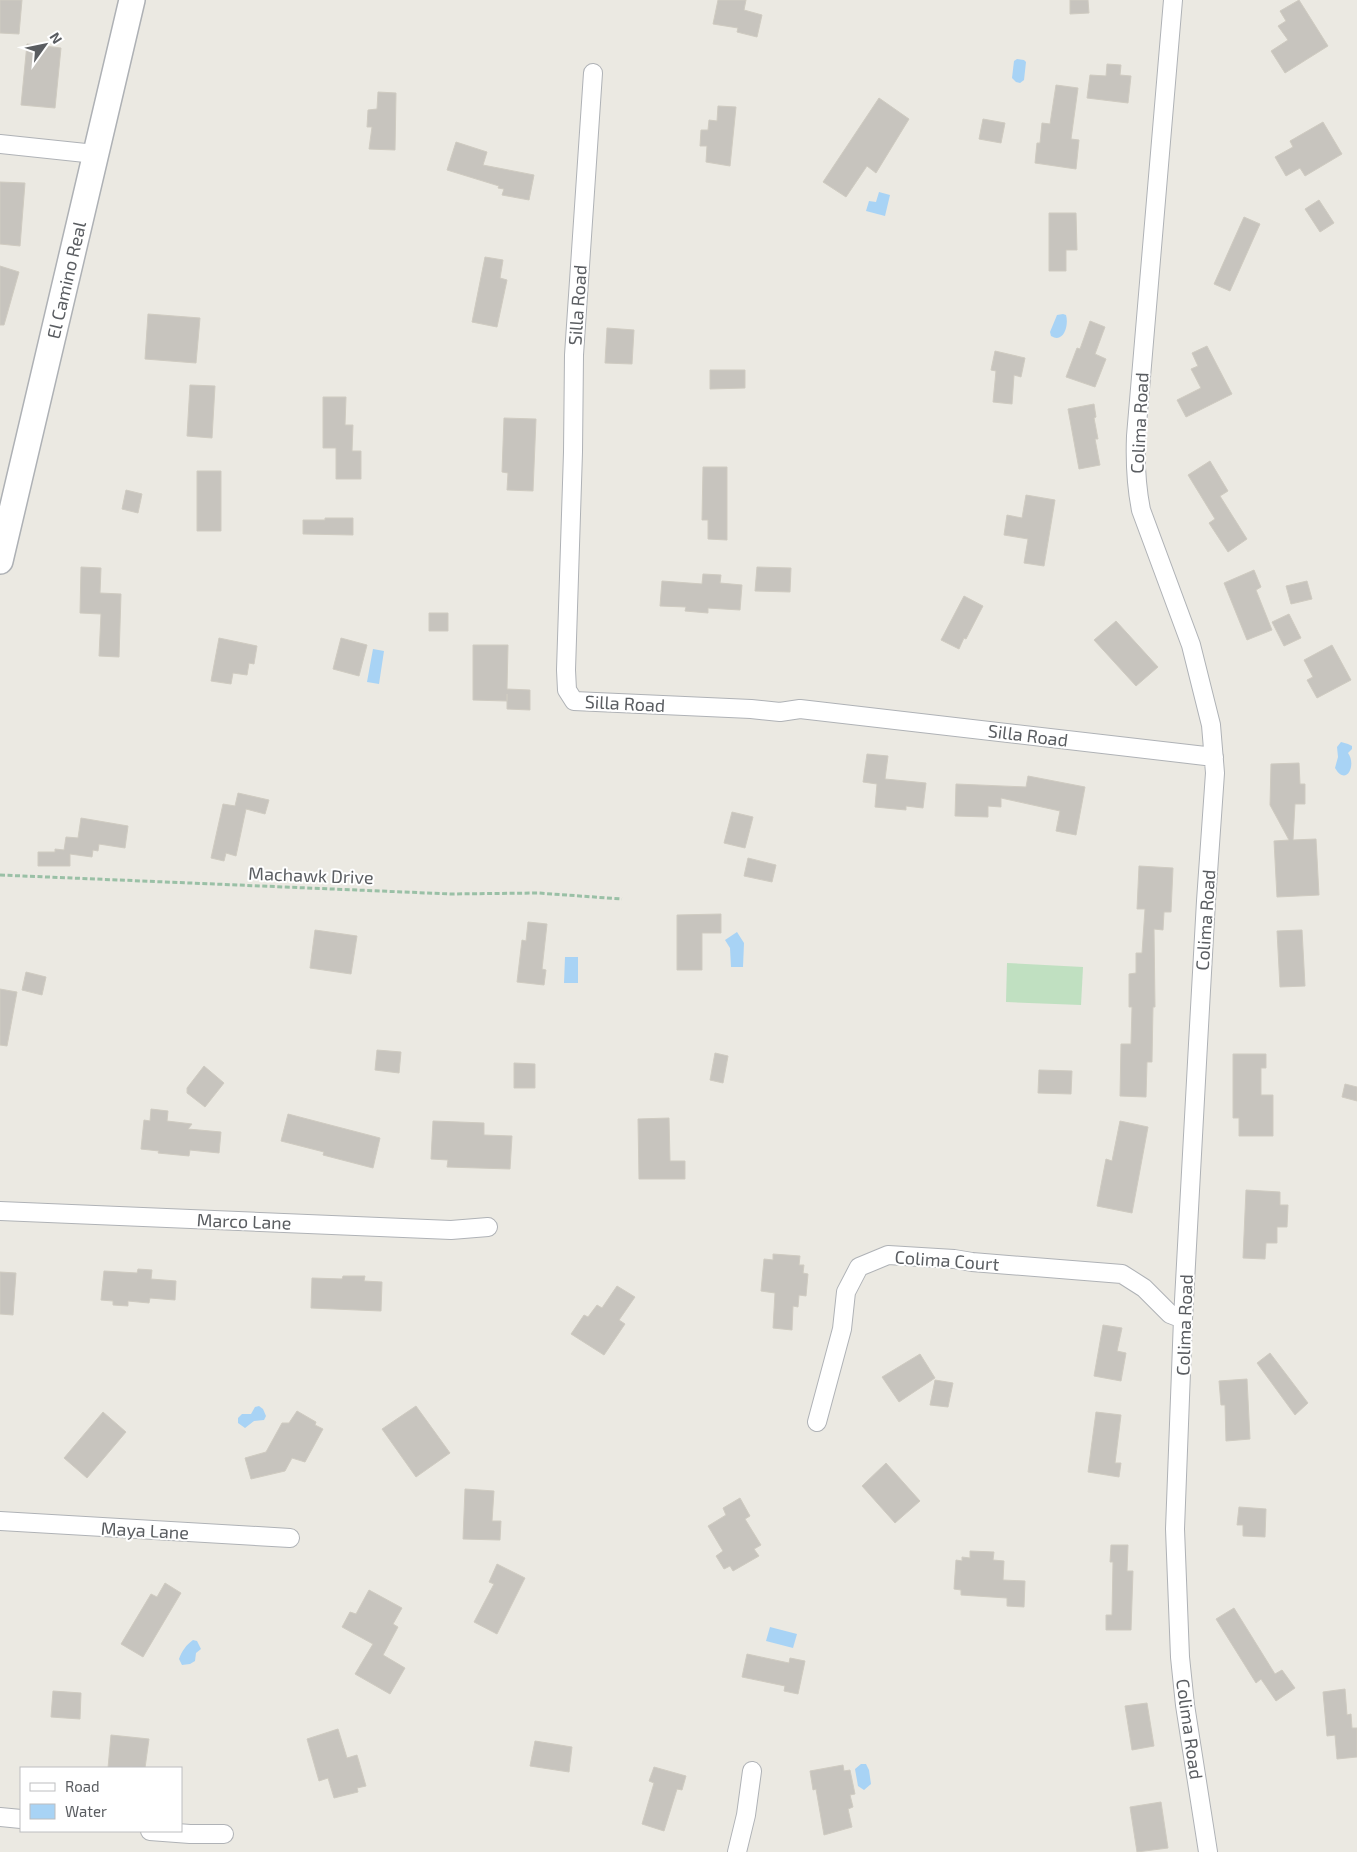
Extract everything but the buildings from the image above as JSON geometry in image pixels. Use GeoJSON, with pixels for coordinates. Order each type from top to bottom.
{"type":"FeatureCollection","features":[{"type":"Feature","properties":{"kind":"main road","name":"El Camino Real"},"geometry":{"type":"LineString","coordinates":[[0,561],[132,0]]}},
{"type":"Feature","properties":{"kind":"street","name":"Colima Road"},"geometry":{"type":"LineString","coordinates":[[1173,0],[1136,436],[1135,472],[1140,510],[1191,645],[1211,725],[1215,774],[1206,901],[1175,1529],[1180,1657],[1185,1705],[1208,1852]]}},
{"type":"Feature","properties":{"kind":"street","name":"Silla Road"},"geometry":{"type":"LineString","coordinates":[[593,73],[574,356],[566,670],[567,690],[574,701],[780,712],[800,708],[1214,757]]}},
{"type":"Feature","properties":{"kind":"street"},"geometry":{"type":"LineString","coordinates":[[0,144],[95,154]]}},
{"type":"Feature","properties":{"kind":"street","name":"Marco Lane"},"geometry":{"type":"LineString","coordinates":[[0,1210],[451,1230],[488,1227]]}},
{"type":"Feature","properties":{"kind":"street","name":"Colima Court"},"geometry":{"type":"LineString","coordinates":[[817,1422],[842,1329],[846,1292],[858,1267],[888,1255],[1122,1274],[1144,1288],[1170,1314],[1184,1319]]}},
{"type":"Feature","properties":{"kind":"street","name":"Maya Lane"},"geometry":{"type":"LineString","coordinates":[[0,1521],[290,1538]]}},
{"type":"Feature","properties":{"kind":"street"},"geometry":{"type":"LineString","coordinates":[[737,1852],[746,1815],[752,1770]]}},
{"type":"Feature","properties":{"kind":"street"},"geometry":{"type":"LineString","coordinates":[[0,1817],[20,1819]]}},
{"type":"Feature","properties":{"kind":"street"},"geometry":{"type":"LineString","coordinates":[[163,1832],[224,1834]]}},
{"type":"Feature","properties":{"kind":"path","name":"Machawk Drive"},"geometry":{"type":"LineString","coordinates":[[0,874],[451,894],[538,893],[622,899]]}},
{"type":"Feature","properties":{"kind":"green space"},"geometry":{"type":"Polygon","coordinates":[[[1007,963],[1083,967],[1081,1005],[1006,1002],[1007,963]]]}},
{"type":"Feature","properties":{"kind":"water"},"geometry":{"type":"Polygon","coordinates":[[[1017,59],[1026,62],[1024,80],[1020,83],[1012,78],[1014,61],[1017,59]]]}},
{"type":"Feature","properties":{"kind":"water"},"geometry":{"type":"Polygon","coordinates":[[[879,192],[890,195],[885,216],[866,211],[869,201],[876,202],[879,192]]]}},
{"type":"Feature","properties":{"kind":"water"},"geometry":{"type":"Polygon","coordinates":[[[1057,315],[1066,315],[1067,319],[1065,332],[1059,338],[1051,336],[1050,332],[1057,315]]]}},
{"type":"Feature","properties":{"kind":"water"},"geometry":{"type":"Polygon","coordinates":[[[373,649],[384,651],[379,684],[367,682],[373,649]]]}},
{"type":"Feature","properties":{"kind":"water"},"geometry":{"type":"Polygon","coordinates":[[[1341,742],[1352,746],[1348,753],[1351,768],[1346,775],[1339,773],[1335,768],[1338,757],[1337,747],[1341,742]]]}},
{"type":"Feature","properties":{"kind":"water"},"geometry":{"type":"Polygon","coordinates":[[[737,932],[744,943],[743,967],[731,967],[730,948],[725,940],[737,932]]]}},
{"type":"Feature","properties":{"kind":"water"},"geometry":{"type":"Polygon","coordinates":[[[565,957],[578,957],[578,983],[564,983],[565,957]]]}},
{"type":"Feature","properties":{"kind":"water"},"geometry":{"type":"Polygon","coordinates":[[[259,1406],[263,1409],[266,1416],[264,1420],[254,1421],[245,1428],[238,1423],[238,1418],[242,1414],[251,1414],[255,1407],[259,1406]]]}},
{"type":"Feature","properties":{"kind":"water"},"geometry":{"type":"Polygon","coordinates":[[[770,1627],[797,1634],[793,1648],[766,1641],[770,1627]]]}},
{"type":"Feature","properties":{"kind":"water"},"geometry":{"type":"Polygon","coordinates":[[[193,1640],[197,1641],[201,1649],[196,1653],[195,1661],[182,1665],[179,1659],[180,1656],[186,1646],[193,1640]]]}},
{"type":"Feature","properties":{"kind":"water"},"geometry":{"type":"Polygon","coordinates":[[[861,1764],[866,1764],[869,1770],[871,1784],[864,1790],[858,1786],[855,1769],[861,1764]]]}}]}
